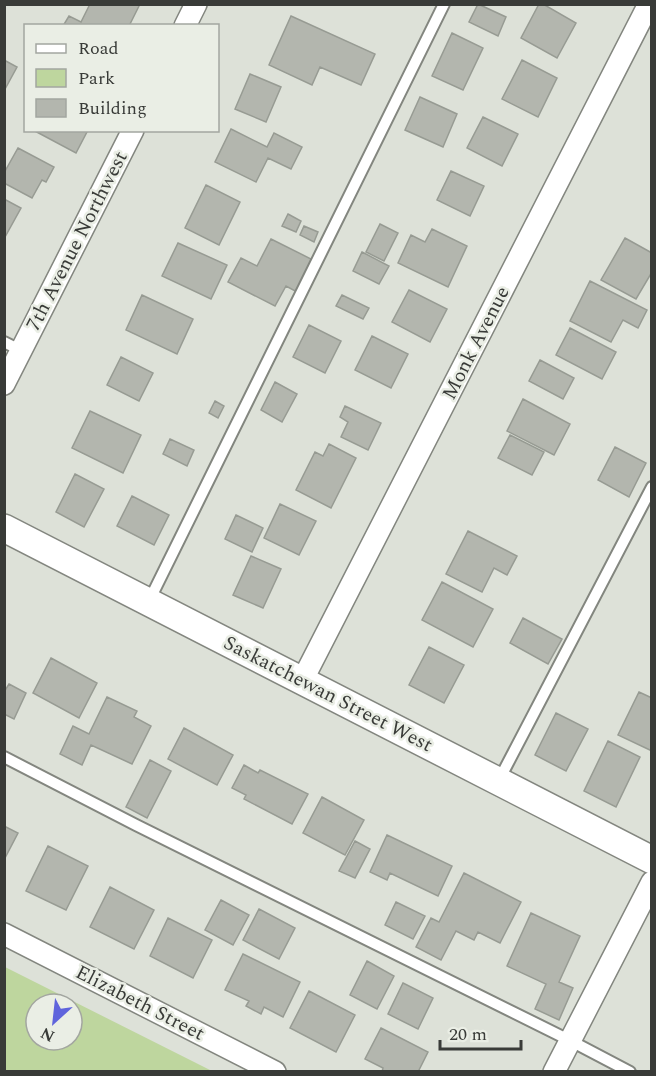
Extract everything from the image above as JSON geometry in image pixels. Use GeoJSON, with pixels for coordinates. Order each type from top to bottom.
{"type":"FeatureCollection","features":[{"type":"Feature","properties":{"kind":"street"},"geometry":{"type":"LineString","coordinates":[[186,24],[196,4]]}},
{"type":"Feature","properties":{"kind":"street","name":"Monk Avenue"},"geometry":{"type":"LineString","coordinates":[[303,681],[649,4]]}},
{"type":"Feature","properties":{"kind":"street","name":"7th Avenue Northwest"},"geometry":{"type":"LineString","coordinates":[[4,384],[13,347],[132,132]]}},
{"type":"Feature","properties":{"kind":"street","name":"Saskatchewan Street West"},"geometry":{"type":"LineString","coordinates":[[4,528],[651,860]]}},
{"type":"Feature","properties":{"kind":"street"},"geometry":{"type":"LineString","coordinates":[[554,1071],[651,882]]}},
{"type":"Feature","properties":{"kind":"street","name":"Elizabeth Street"},"geometry":{"type":"LineString","coordinates":[[4,934],[275,1071]]}},
{"type":"Feature","properties":{"kind":"lane"},"geometry":{"type":"LineString","coordinates":[[149,602],[444,4]]}},
{"type":"Feature","properties":{"kind":"lane"},"geometry":{"type":"LineString","coordinates":[[498,781],[651,488]]}},
{"type":"Feature","properties":{"kind":"lane"},"geometry":{"type":"LineString","coordinates":[[4,756],[136,825],[630,1071]]}},
{"type":"Feature","properties":{"kind":"green space"},"geometry":{"type":"Polygon","coordinates":[[[5,967],[55,992],[24,992],[24,1052],[84,1052],[84,1007],[212,1071],[5,1071],[5,967]]]}},
{"type":"Feature","properties":{"kind":"building"},"geometry":{"type":"Polygon","coordinates":[[[90,4],[140,4],[130,24],[64,24],[69,16],[81,22],[90,4]]]}},
{"type":"Feature","properties":{"kind":"building"},"geometry":{"type":"Polygon","coordinates":[[[478,4],[506,17],[498,36],[469,22],[478,4]]]}},
{"type":"Feature","properties":{"kind":"building"},"geometry":{"type":"Polygon","coordinates":[[[539,4],[543,4],[576,23],[557,58],[521,38],[539,4]]]}},
{"type":"Feature","properties":{"kind":"building"},"geometry":{"type":"Polygon","coordinates":[[[291,16],[375,54],[361,85],[320,67],[312,85],[269,65],[291,16]]]}},
{"type":"Feature","properties":{"kind":"building"},"geometry":{"type":"Polygon","coordinates":[[[452,33],[483,48],[463,90],[432,76],[452,33]]]}},
{"type":"Feature","properties":{"kind":"building"},"geometry":{"type":"Polygon","coordinates":[[[4,60],[17,67],[4,91],[4,60]]]}},
{"type":"Feature","properties":{"kind":"building"},"geometry":{"type":"Polygon","coordinates":[[[522,60],[557,78],[538,117],[502,99],[522,60]]]}},
{"type":"Feature","properties":{"kind":"building"},"geometry":{"type":"Polygon","coordinates":[[[250,74],[281,87],[266,122],[235,109],[250,74]]]}},
{"type":"Feature","properties":{"kind":"building"},"geometry":{"type":"Polygon","coordinates":[[[420,97],[457,114],[443,147],[405,130],[420,97]]]}},
{"type":"Feature","properties":{"kind":"building"},"geometry":{"type":"Polygon","coordinates":[[[483,117],[518,134],[502,166],[467,148],[483,117]]]}},
{"type":"Feature","properties":{"kind":"building"},"geometry":{"type":"Polygon","coordinates":[[[231,129],[267,147],[274,133],[302,147],[291,169],[268,158],[256,182],[215,162],[231,129]]]}},
{"type":"Feature","properties":{"kind":"building"},"geometry":{"type":"Polygon","coordinates":[[[37,132],[87,132],[76,153],[37,132]]]}},
{"type":"Feature","properties":{"kind":"building"},"geometry":{"type":"Polygon","coordinates":[[[18,148],[54,167],[46,182],[42,180],[32,198],[4,183],[4,173],[18,148]]]}},
{"type":"Feature","properties":{"kind":"building"},"geometry":{"type":"Polygon","coordinates":[[[451,171],[484,186],[470,216],[437,200],[451,171]]]}},
{"type":"Feature","properties":{"kind":"building"},"geometry":{"type":"Polygon","coordinates":[[[206,185],[240,202],[219,245],[185,228],[206,185]]]}},
{"type":"Feature","properties":{"kind":"building"},"geometry":{"type":"Polygon","coordinates":[[[4,199],[21,208],[5,237],[4,237],[4,199]]]}},
{"type":"Feature","properties":{"kind":"building"},"geometry":{"type":"Polygon","coordinates":[[[288,214],[301,221],[296,232],[282,226],[288,214]]]}},
{"type":"Feature","properties":{"kind":"building"},"geometry":{"type":"Polygon","coordinates":[[[380,224],[398,233],[384,261],[366,252],[380,224]]]}},
{"type":"Feature","properties":{"kind":"building"},"geometry":{"type":"Polygon","coordinates":[[[304,226],[318,232],[314,242],[300,235],[304,226]]]}},
{"type":"Feature","properties":{"kind":"building"},"geometry":{"type":"Polygon","coordinates":[[[432,229],[467,246],[448,287],[398,263],[411,235],[425,242],[432,229]]]}},
{"type":"Feature","properties":{"kind":"building"},"geometry":{"type":"Polygon","coordinates":[[[625,238],[652,253],[652,272],[636,299],[601,280],[625,238]]]}},
{"type":"Feature","properties":{"kind":"building"},"geometry":{"type":"Polygon","coordinates":[[[271,239],[313,260],[297,292],[286,286],[275,306],[228,282],[241,258],[257,266],[271,239]]]}},
{"type":"Feature","properties":{"kind":"building"},"geometry":{"type":"Polygon","coordinates":[[[178,243],[227,265],[211,299],[162,276],[178,243]]]}},
{"type":"Feature","properties":{"kind":"building"},"geometry":{"type":"Polygon","coordinates":[[[362,252],[389,266],[379,284],[353,271],[362,252]]]}},
{"type":"Feature","properties":{"kind":"building"},"geometry":{"type":"Polygon","coordinates":[[[590,281],[647,310],[638,328],[623,320],[611,342],[570,321],[590,281]]]}},
{"type":"Feature","properties":{"kind":"building"},"geometry":{"type":"Polygon","coordinates":[[[409,290],[447,309],[430,342],[392,322],[409,290]]]}},
{"type":"Feature","properties":{"kind":"building"},"geometry":{"type":"Polygon","coordinates":[[[142,295],[193,319],[177,354],[126,330],[142,295]]]}},
{"type":"Feature","properties":{"kind":"building"},"geometry":{"type":"Polygon","coordinates":[[[342,295],[369,308],[363,319],[336,306],[342,295]]]}},
{"type":"Feature","properties":{"kind":"building"},"geometry":{"type":"Polygon","coordinates":[[[309,325],[341,341],[325,373],[293,357],[309,325]]]}},
{"type":"Feature","properties":{"kind":"building"},"geometry":{"type":"Polygon","coordinates":[[[570,328],[616,352],[602,379],[556,355],[570,328]]]}},
{"type":"Feature","properties":{"kind":"building"},"geometry":{"type":"Polygon","coordinates":[[[372,336],[408,354],[391,388],[355,370],[372,336]]]}},
{"type":"Feature","properties":{"kind":"building"},"geometry":{"type":"Polygon","coordinates":[[[121,357],[153,373],[139,401],[107,385],[121,357]]]}},
{"type":"Feature","properties":{"kind":"building"},"geometry":{"type":"Polygon","coordinates":[[[540,360],[574,378],[563,399],[529,381],[540,360]]]}},
{"type":"Feature","properties":{"kind":"building"},"geometry":{"type":"Polygon","coordinates":[[[275,382],[297,394],[282,422],[261,410],[275,382]]]}},
{"type":"Feature","properties":{"kind":"building"},"geometry":{"type":"Polygon","coordinates":[[[523,399],[570,424],[554,455],[507,431],[523,399]]]}},
{"type":"Feature","properties":{"kind":"building"},"geometry":{"type":"Polygon","coordinates":[[[215,401],[224,406],[218,418],[209,413],[215,401]]]}},
{"type":"Feature","properties":{"kind":"building"},"geometry":{"type":"Polygon","coordinates":[[[345,406],[381,423],[368,450],[341,437],[348,422],[340,417],[345,406]]]}},
{"type":"Feature","properties":{"kind":"building"},"geometry":{"type":"Polygon","coordinates":[[[90,411],[141,435],[123,473],[72,448],[90,411]]]}},
{"type":"Feature","properties":{"kind":"building"},"geometry":{"type":"Polygon","coordinates":[[[510,435],[544,452],[532,475],[498,458],[510,435]]]}},
{"type":"Feature","properties":{"kind":"building"},"geometry":{"type":"Polygon","coordinates":[[[170,439],[194,450],[187,466],[163,454],[170,439]]]}},
{"type":"Feature","properties":{"kind":"building"},"geometry":{"type":"Polygon","coordinates":[[[329,444],[356,458],[331,508],[296,490],[315,452],[323,456],[329,444]]]}},
{"type":"Feature","properties":{"kind":"building"},"geometry":{"type":"Polygon","coordinates":[[[615,447],[646,463],[629,497],[598,480],[615,447]]]}},
{"type":"Feature","properties":{"kind":"building"},"geometry":{"type":"Polygon","coordinates":[[[75,474],[104,489],[84,527],[56,512],[75,474]]]}},
{"type":"Feature","properties":{"kind":"building"},"geometry":{"type":"Polygon","coordinates":[[[132,496],[169,515],[154,545],[117,526],[132,496]]]}},
{"type":"Feature","properties":{"kind":"building"},"geometry":{"type":"Polygon","coordinates":[[[280,504],[316,521],[299,555],[264,538],[280,504]]]}},
{"type":"Feature","properties":{"kind":"building"},"geometry":{"type":"Polygon","coordinates":[[[236,515],[263,528],[252,552],[225,539],[236,515]]]}},
{"type":"Feature","properties":{"kind":"building"},"geometry":{"type":"Polygon","coordinates":[[[468,531],[517,556],[507,575],[494,568],[482,592],[446,574],[468,531]]]}},
{"type":"Feature","properties":{"kind":"building"},"geometry":{"type":"Polygon","coordinates":[[[251,556],[281,569],[263,608],[233,595],[251,556]]]}},
{"type":"Feature","properties":{"kind":"building"},"geometry":{"type":"Polygon","coordinates":[[[442,582],[493,609],[473,647],[422,620],[442,582]]]}},
{"type":"Feature","properties":{"kind":"building"},"geometry":{"type":"Polygon","coordinates":[[[523,618],[562,639],[548,664],[510,643],[523,618]]]}},
{"type":"Feature","properties":{"kind":"building"},"geometry":{"type":"Polygon","coordinates":[[[429,647],[464,665],[444,703],[409,685],[429,647]]]}},
{"type":"Feature","properties":{"kind":"building"},"geometry":{"type":"Polygon","coordinates":[[[51,658],[97,683],[79,718],[33,693],[51,658]]]}},
{"type":"Feature","properties":{"kind":"building"},"geometry":{"type":"Polygon","coordinates":[[[9,684],[26,693],[14,719],[4,714],[4,692],[9,684]]]}},
{"type":"Feature","properties":{"kind":"building"},"geometry":{"type":"Polygon","coordinates":[[[639,692],[652,698],[652,751],[618,735],[639,692]]]}},
{"type":"Feature","properties":{"kind":"building"},"geometry":{"type":"Polygon","coordinates":[[[107,697],[137,711],[134,717],[151,726],[132,764],[91,745],[82,765],[60,754],[73,726],[89,734],[107,697]]]}},
{"type":"Feature","properties":{"kind":"building"},"geometry":{"type":"Polygon","coordinates":[[[556,713],[588,729],[566,771],[535,755],[556,713]]]}},
{"type":"Feature","properties":{"kind":"building"},"geometry":{"type":"Polygon","coordinates":[[[184,728],[233,755],[217,785],[168,759],[184,728]]]}},
{"type":"Feature","properties":{"kind":"building"},"geometry":{"type":"Polygon","coordinates":[[[608,741],[640,757],[616,807],[584,791],[608,741]]]}},
{"type":"Feature","properties":{"kind":"building"},"geometry":{"type":"Polygon","coordinates":[[[150,760],[171,771],[147,818],[126,807],[150,760]]]}},
{"type":"Feature","properties":{"kind":"building"},"geometry":{"type":"Polygon","coordinates":[[[244,765],[258,773],[260,770],[308,794],[292,824],[244,799],[246,795],[232,788],[244,765]]]}},
{"type":"Feature","properties":{"kind":"building"},"geometry":{"type":"Polygon","coordinates":[[[322,797],[364,820],[345,855],[303,833],[322,797]]]}},
{"type":"Feature","properties":{"kind":"building"},"geometry":{"type":"Polygon","coordinates":[[[4,826],[18,833],[4,860],[4,826]]]}},
{"type":"Feature","properties":{"kind":"building"},"geometry":{"type":"Polygon","coordinates":[[[387,835],[452,866],[438,896],[390,873],[387,880],[370,872],[387,835]]]}},
{"type":"Feature","properties":{"kind":"building"},"geometry":{"type":"Polygon","coordinates":[[[355,841],[370,849],[355,878],[339,871],[355,841]]]}},
{"type":"Feature","properties":{"kind":"building"},"geometry":{"type":"Polygon","coordinates":[[[48,846],[88,866],[66,910],[26,891],[48,846]]]}},
{"type":"Feature","properties":{"kind":"building"},"geometry":{"type":"Polygon","coordinates":[[[464,873],[521,902],[500,943],[478,932],[474,940],[456,931],[441,960],[416,947],[431,918],[439,922],[464,873]]]}},
{"type":"Feature","properties":{"kind":"building"},"geometry":{"type":"Polygon","coordinates":[[[110,887],[154,910],[134,949],[90,927],[110,887]]]}},
{"type":"Feature","properties":{"kind":"building"},"geometry":{"type":"Polygon","coordinates":[[[221,900],[249,915],[233,945],[205,930],[221,900]]]}},
{"type":"Feature","properties":{"kind":"building"},"geometry":{"type":"Polygon","coordinates":[[[396,902],[425,916],[413,939],[385,925],[396,902]]]}},
{"type":"Feature","properties":{"kind":"building"},"geometry":{"type":"Polygon","coordinates":[[[259,909],[295,928],[279,959],[243,940],[259,909]]]}},
{"type":"Feature","properties":{"kind":"building"},"geometry":{"type":"Polygon","coordinates":[[[531,913],[580,936],[559,982],[573,988],[559,1020],[535,1009],[546,984],[507,966],[531,913]]]}},
{"type":"Feature","properties":{"kind":"building"},"geometry":{"type":"Polygon","coordinates":[[[168,918],[212,940],[193,978],[150,956],[168,918]]]}},
{"type":"Feature","properties":{"kind":"building"},"geometry":{"type":"Polygon","coordinates":[[[243,954],[300,982],[283,1017],[264,1007],[261,1014],[246,1006],[249,1001],[225,990],[243,954]]]}},
{"type":"Feature","properties":{"kind":"building"},"geometry":{"type":"Polygon","coordinates":[[[367,961],[394,976],[377,1009],[350,995],[367,961]]]}},
{"type":"Feature","properties":{"kind":"building"},"geometry":{"type":"Polygon","coordinates":[[[403,983],[433,998],[418,1029],[388,1014],[403,983]]]}},
{"type":"Feature","properties":{"kind":"building"},"geometry":{"type":"Polygon","coordinates":[[[309,991],[355,1015],[336,1052],[290,1028],[309,991]]]}},
{"type":"Feature","properties":{"kind":"building"},"geometry":{"type":"Polygon","coordinates":[[[381,1028],[428,1052],[418,1072],[382,1072],[383,1068],[365,1059],[381,1028]]]}}]}
